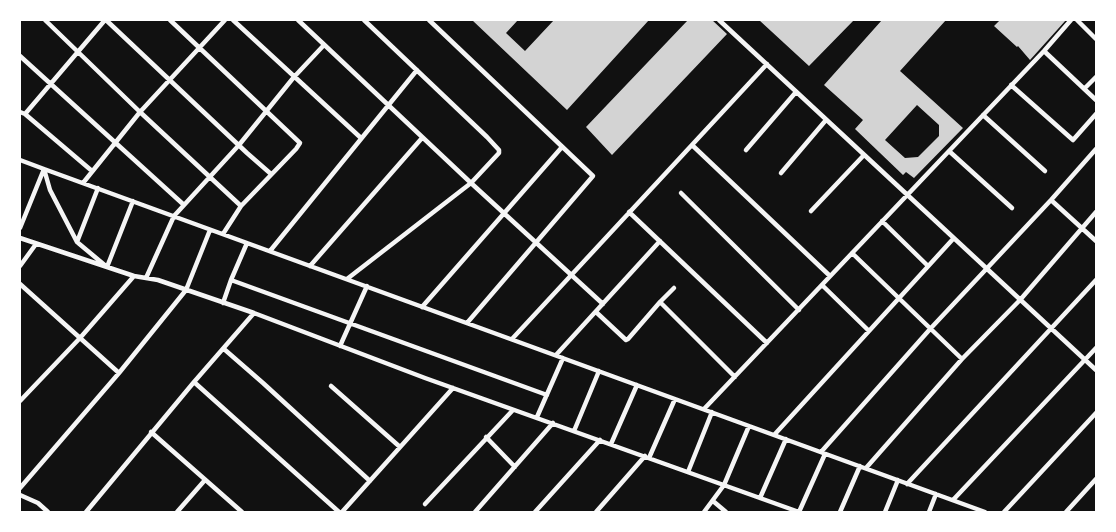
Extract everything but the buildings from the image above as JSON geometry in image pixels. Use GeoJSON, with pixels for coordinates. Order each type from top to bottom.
{"type":"FeatureCollection","features":[{"type":"Feature","properties":{"kind":"street"},"geometry":{"type":"LineString","coordinates":[[45,20],[241,206]]}},
{"type":"Feature","properties":{"kind":"street"},"geometry":{"type":"LineString","coordinates":[[92,171],[23,113],[106,20],[271,174]]}},
{"type":"Feature","properties":{"kind":"street"},"geometry":{"type":"LineString","coordinates":[[170,20],[300,143],[241,206],[223,234]]}},
{"type":"Feature","properties":{"kind":"street"},"geometry":{"type":"LineString","coordinates":[[83,183],[140,112],[224,20]]}},
{"type":"Feature","properties":{"kind":"street"},"geometry":{"type":"LineString","coordinates":[[233,20],[361,138]]}},
{"type":"Feature","properties":{"kind":"street"},"geometry":{"type":"LineString","coordinates":[[298,20],[422,138],[603,304]]}},
{"type":"Feature","properties":{"kind":"street"},"geometry":{"type":"LineString","coordinates":[[348,279],[471,183],[495,159],[499,150],[364,20]]}},
{"type":"Feature","properties":{"kind":"street"},"geometry":{"type":"LineString","coordinates":[[428,20],[593,176],[467,323]]}},
{"type":"Feature","properties":{"kind":"street"},"geometry":{"type":"LineString","coordinates":[[720,20],[953,239],[1096,370]]}},
{"type":"Feature","properties":{"kind":"street"},"geometry":{"type":"LineString","coordinates":[[704,410],[1044,51],[1071,20]]}},
{"type":"Feature","properties":{"kind":"street"},"geometry":{"type":"LineString","coordinates":[[1077,20],[1096,39]]}},
{"type":"Feature","properties":{"kind":"street"},"geometry":{"type":"LineString","coordinates":[[146,278],[174,216],[239,145],[324,45]]}},
{"type":"Feature","properties":{"kind":"street"},"geometry":{"type":"LineString","coordinates":[[1044,51],[1096,100]]}},
{"type":"Feature","properties":{"kind":"street"},"geometry":{"type":"LineString","coordinates":[[20,56],[184,205]]}},
{"type":"Feature","properties":{"kind":"street"},"geometry":{"type":"LineString","coordinates":[[512,339],[767,64]]}},
{"type":"Feature","properties":{"kind":"street"},"geometry":{"type":"LineString","coordinates":[[270,251],[417,70]]}},
{"type":"Feature","properties":{"kind":"street"},"geometry":{"type":"LineString","coordinates":[[1084,89],[1096,77]]}},
{"type":"Feature","properties":{"kind":"street"},"geometry":{"type":"LineString","coordinates":[[1012,85],[1073,140],[1096,114]]}},
{"type":"Feature","properties":{"kind":"street"},"geometry":{"type":"LineString","coordinates":[[746,150],[796,92]]}},
{"type":"Feature","properties":{"kind":"street"},"geometry":{"type":"LineString","coordinates":[[983,115],[1045,171]]}},
{"type":"Feature","properties":{"kind":"street"},"geometry":{"type":"LineString","coordinates":[[781,173],[826,120]]}},
{"type":"Feature","properties":{"kind":"street"},"geometry":{"type":"LineString","coordinates":[[310,266],[422,138]]}},
{"type":"Feature","properties":{"kind":"street"},"geometry":{"type":"LineString","coordinates":[[692,145],[830,276]]}},
{"type":"Feature","properties":{"kind":"street"},"geometry":{"type":"LineString","coordinates":[[422,307],[562,147]]}},
{"type":"Feature","properties":{"kind":"street"},"geometry":{"type":"LineString","coordinates":[[20,238],[254,313],[512,410],[574,430],[799,512],[823,453],[931,328],[1052,200],[1096,149]]}},
{"type":"Feature","properties":{"kind":"street"},"geometry":{"type":"LineString","coordinates":[[949,151],[1012,208]]}},
{"type":"Feature","properties":{"kind":"street"},"geometry":{"type":"LineString","coordinates":[[811,211],[864,155]]}},
{"type":"Feature","properties":{"kind":"street"},"geometry":{"type":"LineString","coordinates":[[20,160],[748,426],[775,434],[786,440],[953,500],[973,510],[985,512]]}},
{"type":"Feature","properties":{"kind":"street"},"geometry":{"type":"LineString","coordinates":[[20,228],[44,169]]}},
{"type":"Feature","properties":{"kind":"street"},"geometry":{"type":"LineString","coordinates":[[44,169],[50,190],[76,242],[107,267]]}},
{"type":"Feature","properties":{"kind":"street"},"geometry":{"type":"LineString","coordinates":[[76,242],[98,188]]}},
{"type":"Feature","properties":{"kind":"street"},"geometry":{"type":"LineString","coordinates":[[682,193],[799,310]]}},
{"type":"Feature","properties":{"kind":"street"},"geometry":{"type":"LineString","coordinates":[[1052,200],[1096,241]]}},
{"type":"Feature","properties":{"kind":"street"},"geometry":{"type":"LineString","coordinates":[[107,267],[133,201]]}},
{"type":"Feature","properties":{"kind":"street"},"geometry":{"type":"LineString","coordinates":[[629,212],[767,343]]}},
{"type":"Feature","properties":{"kind":"street"},"geometry":{"type":"LineString","coordinates":[[866,468],[962,359],[1020,300],[1096,212]]}},
{"type":"Feature","properties":{"kind":"street"},"geometry":{"type":"LineString","coordinates":[[882,221],[928,266]]}},
{"type":"Feature","properties":{"kind":"street"},"geometry":{"type":"LineString","coordinates":[[20,488],[119,373],[186,290],[210,230]]}},
{"type":"Feature","properties":{"kind":"street"},"geometry":{"type":"LineString","coordinates":[[775,434],[953,239]]}},
{"type":"Feature","properties":{"kind":"street"},"geometry":{"type":"LineString","coordinates":[[556,355],[660,241]]}},
{"type":"Feature","properties":{"kind":"street"},"geometry":{"type":"LineString","coordinates":[[223,303],[247,243]]}},
{"type":"Feature","properties":{"kind":"street"},"geometry":{"type":"LineString","coordinates":[[20,266],[36,244]]}},
{"type":"Feature","properties":{"kind":"street"},"geometry":{"type":"LineString","coordinates":[[852,253],[900,297],[962,359]]}},
{"type":"Feature","properties":{"kind":"street"},"geometry":{"type":"LineString","coordinates":[[20,401],[80,338],[134,276]]}},
{"type":"Feature","properties":{"kind":"street"},"geometry":{"type":"LineString","coordinates":[[231,280],[547,395]]}},
{"type":"Feature","properties":{"kind":"street"},"geometry":{"type":"LineString","coordinates":[[907,484],[1052,330],[1096,280]]}},
{"type":"Feature","properties":{"kind":"street"},"geometry":{"type":"LineString","coordinates":[[20,284],[119,373]]}},
{"type":"Feature","properties":{"kind":"street"},"geometry":{"type":"LineString","coordinates":[[822,285],[868,331]]}},
{"type":"Feature","properties":{"kind":"street"},"geometry":{"type":"LineString","coordinates":[[340,346],[367,286]]}},
{"type":"Feature","properties":{"kind":"street"},"geometry":{"type":"LineString","coordinates":[[596,312],[626,340],[674,288]]}},
{"type":"Feature","properties":{"kind":"street"},"geometry":{"type":"LineString","coordinates":[[660,302],[735,378]]}},
{"type":"Feature","properties":{"kind":"street"},"geometry":{"type":"LineString","coordinates":[[86,512],[151,432],[254,313]]}},
{"type":"Feature","properties":{"kind":"street"},"geometry":{"type":"LineString","coordinates":[[953,500],[1096,348]]}},
{"type":"Feature","properties":{"kind":"street"},"geometry":{"type":"LineString","coordinates":[[224,349],[370,481]]}},
{"type":"Feature","properties":{"kind":"street"},"geometry":{"type":"LineString","coordinates":[[537,418],[563,358]]}},
{"type":"Feature","properties":{"kind":"street"},"geometry":{"type":"LineString","coordinates":[[574,430],[599,371]]}},
{"type":"Feature","properties":{"kind":"street"},"geometry":{"type":"LineString","coordinates":[[194,382],[340,512],[453,388]]}},
{"type":"Feature","properties":{"kind":"street"},"geometry":{"type":"LineString","coordinates":[[611,444],[637,385]]}},
{"type":"Feature","properties":{"kind":"street"},"geometry":{"type":"LineString","coordinates":[[331,386],[400,447]]}},
{"type":"Feature","properties":{"kind":"street"},"geometry":{"type":"LineString","coordinates":[[596,512],[647,457],[675,399]]}},
{"type":"Feature","properties":{"kind":"street"},"geometry":{"type":"LineString","coordinates":[[425,504],[512,410]]}},
{"type":"Feature","properties":{"kind":"street"},"geometry":{"type":"LineString","coordinates":[[688,472],[712,412]]}},
{"type":"Feature","properties":{"kind":"street"},"geometry":{"type":"LineString","coordinates":[[1004,512],[1096,413]]}},
{"type":"Feature","properties":{"kind":"street"},"geometry":{"type":"LineString","coordinates":[[475,512],[553,423]]}},
{"type":"Feature","properties":{"kind":"street"},"geometry":{"type":"LineString","coordinates":[[704,512],[724,485],[748,426]]}},
{"type":"Feature","properties":{"kind":"street"},"geometry":{"type":"LineString","coordinates":[[151,432],[242,512]]}},
{"type":"Feature","properties":{"kind":"street"},"geometry":{"type":"LineString","coordinates":[[486,437],[516,467]]}},
{"type":"Feature","properties":{"kind":"street"},"geometry":{"type":"LineString","coordinates":[[536,512],[600,440]]}},
{"type":"Feature","properties":{"kind":"street"},"geometry":{"type":"LineString","coordinates":[[760,498],[786,440]]}},
{"type":"Feature","properties":{"kind":"street"},"geometry":{"type":"LineString","coordinates":[[840,512],[860,466]]}},
{"type":"Feature","properties":{"kind":"street"},"geometry":{"type":"LineString","coordinates":[[1066,512],[1096,479]]}},
{"type":"Feature","properties":{"kind":"street"},"geometry":{"type":"LineString","coordinates":[[176,512],[206,480]]}},
{"type":"Feature","properties":{"kind":"street"},"geometry":{"type":"LineString","coordinates":[[885,512],[898,480]]}},
{"type":"Feature","properties":{"kind":"street"},"geometry":{"type":"LineString","coordinates":[[929,512],[936,494]]}},
{"type":"Feature","properties":{"kind":"street"},"geometry":{"type":"LineString","coordinates":[[20,495],[38,503],[48,512]]}},
{"type":"Feature","properties":{"kind":"street"},"geometry":{"type":"LineString","coordinates":[[713,501],[726,512]]}}]}
